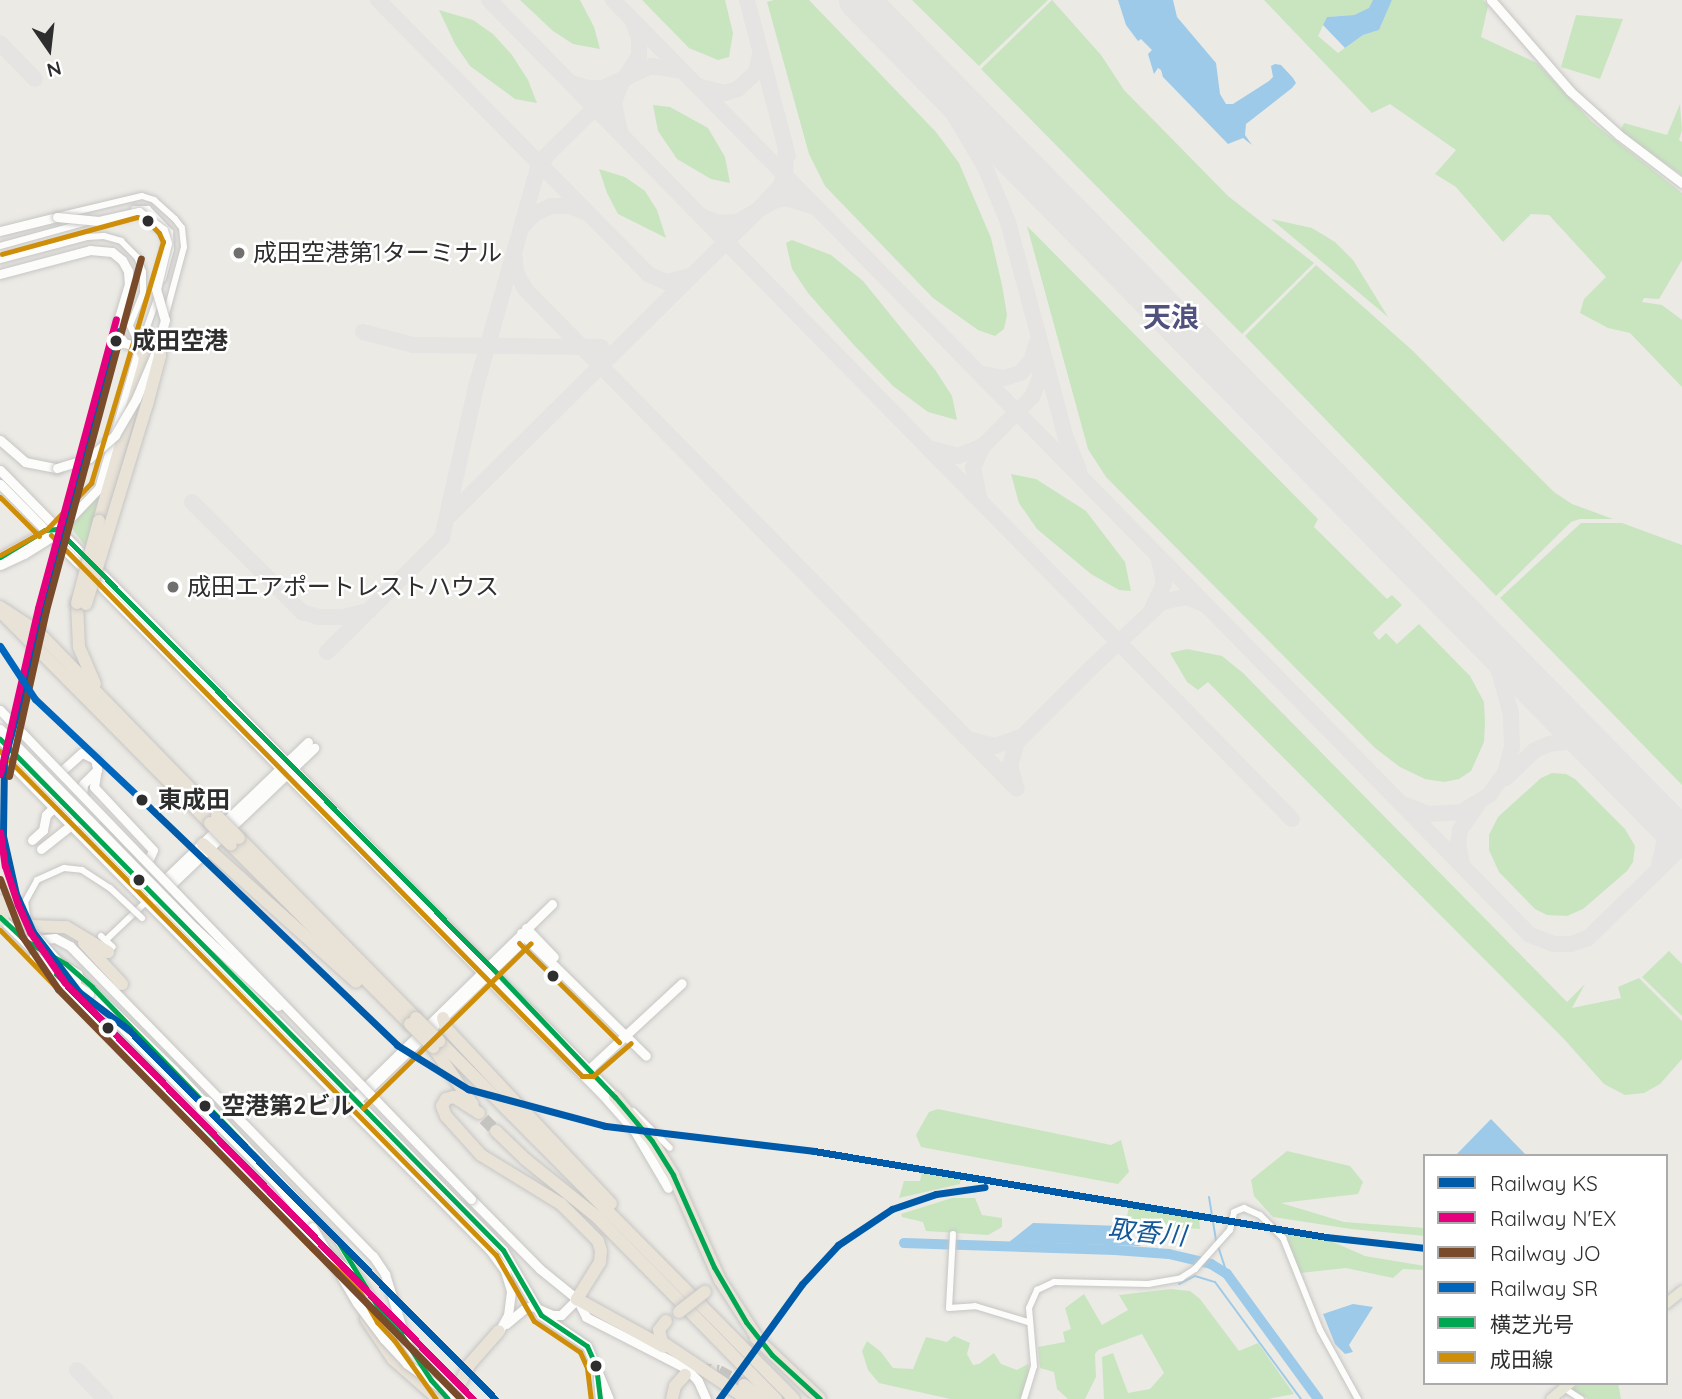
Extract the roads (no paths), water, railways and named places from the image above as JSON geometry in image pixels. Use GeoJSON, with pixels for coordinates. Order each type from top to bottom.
{"type":"FeatureCollection","features":[{"type":"Feature","properties":{"kind":"highway"},"geometry":{"type":"LineString","coordinates":[[81,603],[144,418],[160,356],[160,337]]}},
{"type":"Feature","properties":{"kind":"highway"},"geometry":{"type":"LineString","coordinates":[[118,715],[92,679],[79,647],[81,603],[99,521],[144,364],[145,357],[140,347]]}},
{"type":"Feature","properties":{"kind":"highway"},"geometry":{"type":"LineString","coordinates":[[0,609],[27,622],[48,642],[382,1000]]}},
{"type":"Feature","properties":{"kind":"highway"},"geometry":{"type":"LineString","coordinates":[[0,609],[214,820]]}},
{"type":"Feature","properties":{"kind":"highway"},"geometry":{"type":"LineString","coordinates":[[235,842],[794,1399]]}},
{"type":"Feature","properties":{"kind":"highway"},"geometry":{"type":"LineString","coordinates":[[206,848],[352,979],[413,1021]]}},
{"type":"Feature","properties":{"kind":"highway"},"geometry":{"type":"LineString","coordinates":[[0,901],[23,922],[32,926],[60,925],[111,949]]}},
{"type":"Feature","properties":{"kind":"highway"},"geometry":{"type":"LineString","coordinates":[[75,933],[122,984]]}},
{"type":"Feature","properties":{"kind":"highway"},"geometry":{"type":"LineString","coordinates":[[443,1018],[446,1028],[671,1268],[717,1324]]}},
{"type":"Feature","properties":{"kind":"highway"},"geometry":{"type":"LineString","coordinates":[[436,1044],[482,1116],[454,1097],[446,1099],[442,1106],[446,1116],[487,1160],[561,1204],[598,1241],[600,1262],[577,1299]]}},
{"type":"Feature","properties":{"kind":"highway"},"geometry":{"type":"LineString","coordinates":[[615,1097],[652,1141],[673,1175],[720,1280],[760,1342]]}},
{"type":"Feature","properties":{"kind":"highway"},"geometry":{"type":"LineString","coordinates":[[496,1131],[524,1159],[596,1216],[776,1399]]}},
{"type":"Feature","properties":{"kind":"highway"},"geometry":{"type":"LineString","coordinates":[[577,1299],[634,1327],[649,1328],[666,1321],[705,1292],[719,1293],[760,1342],[820,1399]]}},
{"type":"Feature","properties":{"kind":"highway"},"geometry":{"type":"LineString","coordinates":[[577,1299],[684,1356]]}},
{"type":"Feature","properties":{"kind":"highway"},"geometry":{"type":"LineString","coordinates":[[357,1303],[393,1359],[438,1399]]}},
{"type":"Feature","properties":{"kind":"highway"},"geometry":{"type":"LineString","coordinates":[[666,1321],[659,1330],[660,1338],[747,1399]]}},
{"type":"Feature","properties":{"kind":"highway"},"geometry":{"type":"LineString","coordinates":[[457,1393],[469,1365],[499,1331]]}},
{"type":"Feature","properties":{"kind":"highway"},"geometry":{"type":"LineString","coordinates":[[672,1399],[676,1386],[685,1375]]}},
{"type":"Feature","properties":{"kind":"highway"},"geometry":{"type":"LineString","coordinates":[[744,1385],[762,1399]]}},
{"type":"Feature","properties":{"kind":"main road"},"geometry":{"type":"LineString","coordinates":[[1668,1302],[1682,1291]]}},
{"type":"Feature","properties":{"kind":"main road"},"geometry":{"type":"LineString","coordinates":[[1551,1399],[1567,1386]]}},
{"type":"Feature","properties":{"kind":"street"},"geometry":{"type":"LineString","coordinates":[[1491,0],[1570,91],[1619,135],[1682,183]]}},
{"type":"Feature","properties":{"kind":"street"},"geometry":{"type":"LineString","coordinates":[[0,231],[142,196],[154,200],[175,219],[182,228],[184,247],[160,337],[140,392],[115,435],[89,458],[57,468],[25,462],[0,440]]}},
{"type":"Feature","properties":{"kind":"street"},"geometry":{"type":"LineString","coordinates":[[0,246],[137,208],[152,212],[167,228],[172,242],[158,298],[119,411],[103,480],[95,493],[52,532],[24,554],[0,565]]}},
{"type":"Feature","properties":{"kind":"street"},"geometry":{"type":"LineString","coordinates":[[57,217],[100,221],[139,212],[163,230],[167,243],[156,289],[165,320]]}},
{"type":"Feature","properties":{"kind":"street"},"geometry":{"type":"LineString","coordinates":[[0,260],[87,237],[104,236],[121,241],[137,257],[144,279],[143,293],[130,326],[140,347]]}},
{"type":"Feature","properties":{"kind":"street"},"geometry":{"type":"LineString","coordinates":[[0,274],[90,250],[112,252],[126,265],[129,284],[117,324],[118,334],[124,342],[140,347]]}},
{"type":"Feature","properties":{"kind":"street"},"geometry":{"type":"LineString","coordinates":[[0,470],[52,532]]}},
{"type":"Feature","properties":{"kind":"street"},"geometry":{"type":"LineString","coordinates":[[0,484],[52,532],[491,967],[586,1071],[634,1130],[668,1188]]}},
{"type":"Feature","properties":{"kind":"street"},"geometry":{"type":"LineString","coordinates":[[0,557],[52,532]]}},
{"type":"Feature","properties":{"kind":"street"},"geometry":{"type":"LineString","coordinates":[[0,710],[255,979]]}},
{"type":"Feature","properties":{"kind":"street"},"geometry":{"type":"LineString","coordinates":[[0,720],[540,1269],[577,1299],[583,1314],[687,1369],[698,1381],[706,1399]]}},
{"type":"Feature","properties":{"kind":"street"},"geometry":{"type":"LineString","coordinates":[[0,729],[255,979]]}},
{"type":"Feature","properties":{"kind":"street"},"geometry":{"type":"LineString","coordinates":[[0,739],[152,897],[503,1250],[545,1318],[587,1346],[609,1399]]}},
{"type":"Feature","properties":{"kind":"street"},"geometry":{"type":"LineString","coordinates":[[111,949],[104,937],[206,848],[311,745]]}},
{"type":"Feature","properties":{"kind":"street"},"geometry":{"type":"LineString","coordinates":[[0,753],[72,825],[152,897]]}},
{"type":"Feature","properties":{"kind":"street"},"geometry":{"type":"LineString","coordinates":[[55,777],[82,753],[95,758],[97,770],[94,787],[152,847],[154,853],[149,859],[137,856],[82,799],[83,784],[97,770]]}},
{"type":"Feature","properties":{"kind":"street"},"geometry":{"type":"LineString","coordinates":[[288,768],[483,974],[586,1071],[644,1119],[670,1147]]}},
{"type":"Feature","properties":{"kind":"street"},"geometry":{"type":"LineString","coordinates":[[32,840],[43,830],[46,815],[54,807]]}},
{"type":"Feature","properties":{"kind":"street"},"geometry":{"type":"LineString","coordinates":[[41,849],[75,822],[73,814]]}},
{"type":"Feature","properties":{"kind":"street"},"geometry":{"type":"LineString","coordinates":[[142,918],[110,888],[82,870],[54,870],[32,887],[25,902],[28,925],[46,949],[276,1184],[321,1238],[357,1303],[407,1364],[457,1393]]}},
{"type":"Feature","properties":{"kind":"street"},"geometry":{"type":"LineString","coordinates":[[353,1101],[554,906]]}},
{"type":"Feature","properties":{"kind":"street"},"geometry":{"type":"LineString","coordinates":[[1,918],[34,956],[298,1228],[329,1253]]}},
{"type":"Feature","properties":{"kind":"street"},"geometry":{"type":"LineString","coordinates":[[1,918],[317,1242],[363,1279]]}},
{"type":"Feature","properties":{"kind":"street"},"geometry":{"type":"LineString","coordinates":[[526,932],[646,1056]]}},
{"type":"Feature","properties":{"kind":"street"},"geometry":{"type":"LineString","coordinates":[[26,941],[55,938],[69,946],[368,1250],[386,1274],[407,1344]]}},
{"type":"Feature","properties":{"kind":"street"},"geometry":{"type":"LineString","coordinates":[[26,941],[78,974],[176,1070],[337,1240],[384,1317],[448,1399]]}},
{"type":"Feature","properties":{"kind":"street"},"geometry":{"type":"LineString","coordinates":[[34,956],[89,994]]}},
{"type":"Feature","properties":{"kind":"street"},"geometry":{"type":"LineString","coordinates":[[353,1101],[443,1018],[483,974]]}},
{"type":"Feature","properties":{"kind":"street"},"geometry":{"type":"LineString","coordinates":[[586,1071],[682,983]]}},
{"type":"Feature","properties":{"kind":"street"},"geometry":{"type":"LineString","coordinates":[[353,1101],[500,1262],[509,1280],[511,1298],[508,1315],[499,1331]]}},
{"type":"Feature","properties":{"kind":"street"},"geometry":{"type":"LineString","coordinates":[[1024,1399],[1034,1366],[1028,1308],[1037,1290],[1054,1282],[1148,1284],[1181,1278],[1195,1269],[1225,1236],[1234,1212],[1244,1208],[1261,1215],[1283,1238],[1320,1330],[1358,1399]]}},
{"type":"Feature","properties":{"kind":"street"},"geometry":{"type":"LineString","coordinates":[[953,1234],[949,1308],[975,1306],[1028,1322]]}},
{"type":"Feature","properties":{"kind":"street"},"geometry":{"type":"LineString","coordinates":[[499,1331],[524,1309],[536,1307],[552,1315],[561,1315],[577,1299]]}},
{"type":"Feature","properties":{"kind":"street"},"geometry":{"type":"LineString","coordinates":[[596,1366],[600,1399]]}},
{"type":"Feature","properties":{"kind":"street"},"geometry":{"type":"LineString","coordinates":[[1567,1386],[1581,1399]]}},
{"type":"Feature","properties":{"kind":"water"},"geometry":{"type":"Polygon","coordinates":[[[1118,0],[1173,0],[1177,17],[1216,63],[1220,94],[1226,104],[1233,104],[1269,81],[1273,77],[1271,66],[1281,65],[1296,83],[1246,124],[1245,135],[1252,145],[1243,138],[1228,144],[1163,77],[1161,70],[1158,68],[1154,74],[1148,54],[1152,50],[1141,39],[1138,41],[1126,25],[1118,0]]]}},
{"type":"Feature","properties":{"kind":"water"},"geometry":{"type":"Polygon","coordinates":[[[1373,0],[1392,0],[1379,30],[1363,35],[1345,48],[1323,25],[1327,17],[1354,15],[1369,8],[1373,0]]]}},
{"type":"Feature","properties":{"kind":"water"},"geometry":{"type":"Polygon","coordinates":[[[1491,1119],[1525,1154],[1457,1154],[1491,1119]]]}},
{"type":"Feature","properties":{"kind":"water"},"geometry":{"type":"Polygon","coordinates":[[[1033,1223],[1121,1226],[1141,1246],[1009,1242],[1033,1223]]]}},
{"type":"Feature","properties":{"kind":"water"},"geometry":{"type":"Polygon","coordinates":[[[1353,1304],[1373,1307],[1349,1345],[1353,1352],[1345,1354],[1335,1344],[1323,1314],[1353,1304]]]}},
{"type":"Feature","properties":{"kind":"waterway"},"geometry":{"type":"LineString","coordinates":[[1209,1197],[1216,1240]]}},
{"type":"Feature","properties":{"kind":"waterway","name":"取香川"},"geometry":{"type":"LineString","coordinates":[[904,1243],[1115,1250],[1169,1254],[1211,1264],[1227,1274],[1318,1399]]}},
{"type":"Feature","properties":{"kind":"waterway"},"geometry":{"type":"LineString","coordinates":[[1218,1246],[1227,1274]]}},
{"type":"Feature","properties":{"kind":"waterway"},"geometry":{"type":"LineString","coordinates":[[1179,1284],[1195,1276],[1215,1282],[1301,1399]]}},
{"type":"Feature","properties":{"kind":"tunnel"},"geometry":{"type":"LineString","coordinates":[[484,1119],[496,1131]]}},
{"type":"Feature","properties":{"kind":"tunnel"},"geometry":{"type":"LineString","coordinates":[[699,1369],[719,1371],[744,1385]]}},
{"type":"Feature","properties":{"kind":"rail line","name":"JO"},"geometry":{"type":"LineString","coordinates":[[9,776],[46,610],[141,259]]}},
{"type":"Feature","properties":{"kind":"rail line","name":"N'EX"},"geometry":{"type":"LineString","coordinates":[[0,774],[38,608],[116,319]]}},
{"type":"Feature","properties":{"kind":"rail line","name":"KS"},"geometry":{"type":"LineString","coordinates":[[119,331],[4,761],[3,836],[16,894],[33,932],[79,992],[129,1030],[495,1399]]}},
{"type":"Feature","properties":{"kind":"rail line","name":"SR"},"geometry":{"type":"LineString","coordinates":[[0,646],[35,699],[144,802]]}},
{"type":"Feature","properties":{"kind":"rail line","name":"KS"},"geometry":{"type":"LineString","coordinates":[[144,802],[397,1045],[468,1089],[605,1126],[814,1151],[1326,1237],[1423,1248]]}},
{"type":"Feature","properties":{"kind":"rail line","name":"N'EX"},"geometry":{"type":"LineString","coordinates":[[0,832],[5,866],[18,905],[30,932],[65,983],[473,1399]]}},
{"type":"Feature","properties":{"kind":"rail line","name":"JO"},"geometry":{"type":"LineString","coordinates":[[0,879],[22,936],[58,989],[461,1399]]}},
{"type":"Feature","properties":{"kind":"rail line","name":"KS"},"geometry":{"type":"LineString","coordinates":[[719,1399],[802,1284],[838,1245],[892,1209],[936,1194],[985,1187]]}},
{"type":"Feature","properties":{"kind":"place","name":"成田空港第1ターミナル"},"geometry":{"type":"Point","coordinates":[239,253]}},
{"type":"Feature","properties":{"kind":"place","name":"成田空港"},"geometry":{"type":"Point","coordinates":[116,341]}},
{"type":"Feature","properties":{"kind":"place","name":"成田エアポートレストハウス"},"geometry":{"type":"Point","coordinates":[173,587]}},
{"type":"Feature","properties":{"kind":"place","name":"東成田"},"geometry":{"type":"Point","coordinates":[142,800]}},
{"type":"Feature","properties":{"kind":"place","name":"空港第2ビル"},"geometry":{"type":"Point","coordinates":[205,1106]}},
{"type":"Feature","properties":{"kind":"district","name":"天浪"},"geometry":{"type":"Point","coordinates":[1171,317]}}]}
